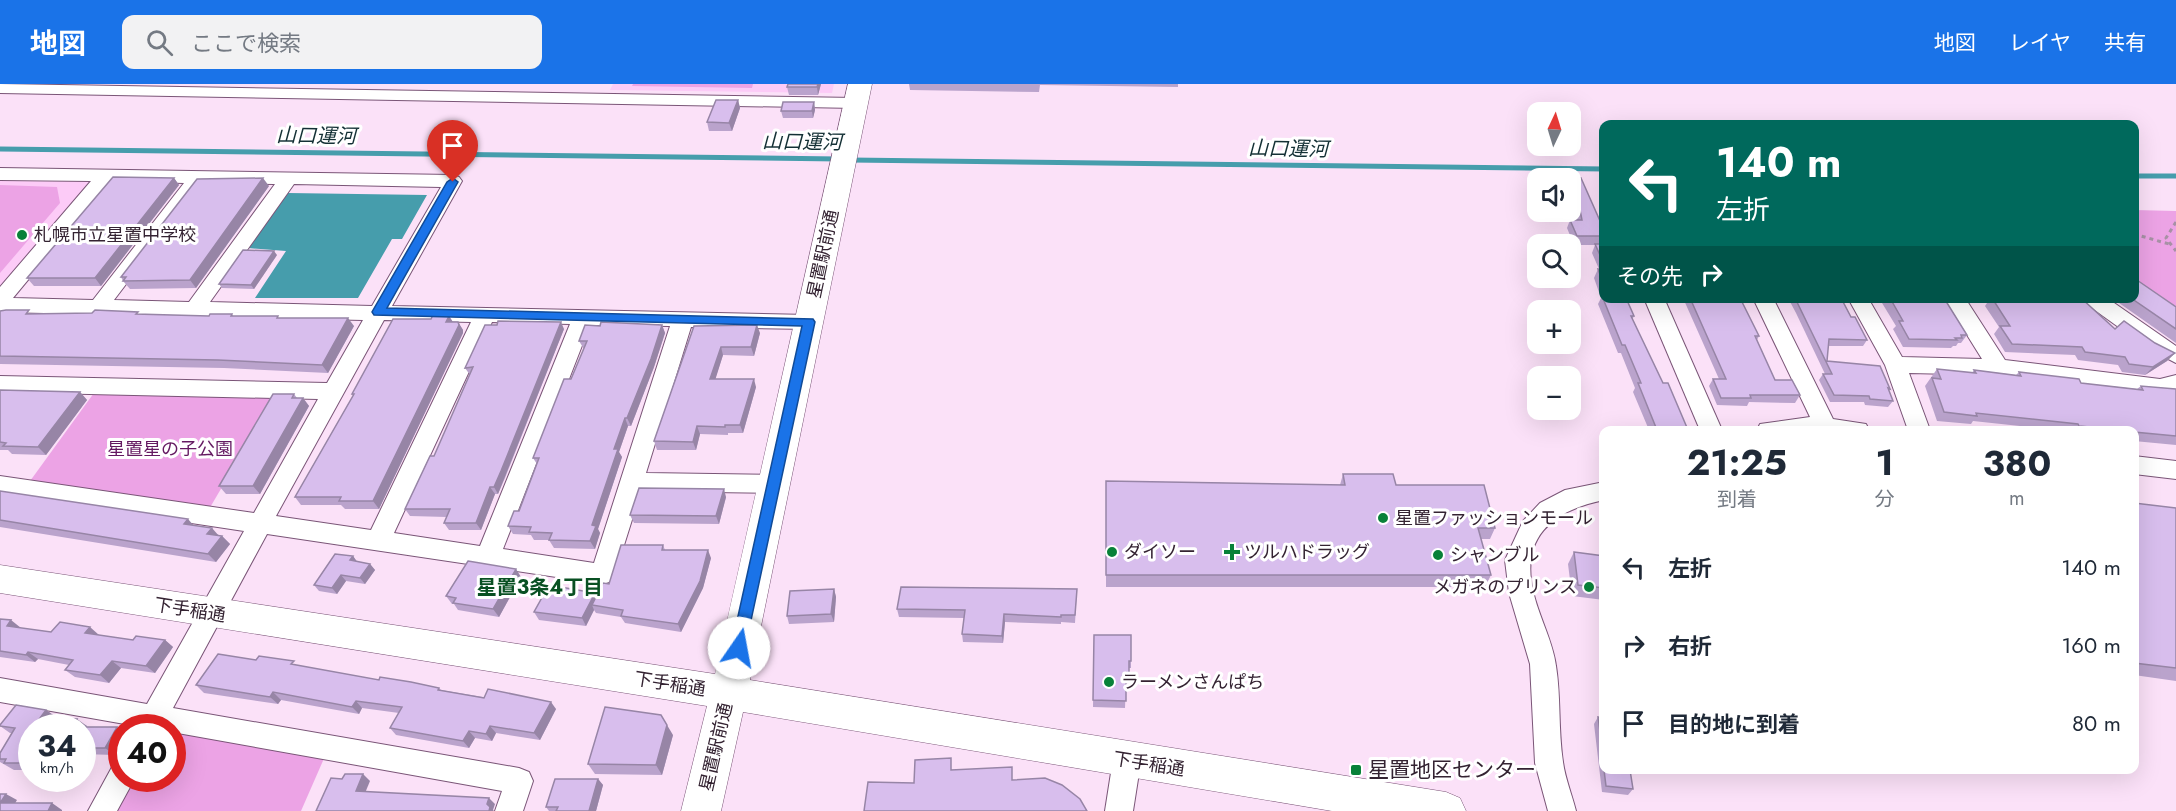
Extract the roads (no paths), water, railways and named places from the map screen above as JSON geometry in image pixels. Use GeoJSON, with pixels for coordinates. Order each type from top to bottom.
{"type":"FeatureCollection","features":[{"type":"Feature","properties":{"kind":"street"},"geometry":{"type":"LineString","coordinates":[[0,88],[858,93]]}},
{"type":"Feature","properties":{"kind":"street","name":"星置駅前通"},"geometry":{"type":"LineString","coordinates":[[701,811],[729,693],[858,93]]}},
{"type":"Feature","properties":{"kind":"street"},"geometry":{"type":"LineString","coordinates":[[0,174],[453,182],[333,391],[156,714]]}},
{"type":"Feature","properties":{"kind":"street"},"geometry":{"type":"LineString","coordinates":[[0,300],[105,176]]}},
{"type":"Feature","properties":{"kind":"street"},"geometry":{"type":"LineString","coordinates":[[99,306],[198,177]]}},
{"type":"Feature","properties":{"kind":"street"},"geometry":{"type":"LineString","coordinates":[[195,308],[288,179]]}},
{"type":"Feature","properties":{"kind":"street"},"geometry":{"type":"LineString","coordinates":[[1656,303],[1709,426]]}},
{"type":"Feature","properties":{"kind":"street"},"geometry":{"type":"LineString","coordinates":[[1765,303],[1826,426]]}},
{"type":"Feature","properties":{"kind":"street"},"geometry":{"type":"LineString","coordinates":[[1861,303],[1896,365],[1918,426]]}},
{"type":"Feature","properties":{"kind":"street"},"geometry":{"type":"LineString","coordinates":[[1957,303],[1998,367]]}},
{"type":"Feature","properties":{"kind":"street"},"geometry":{"type":"LineString","coordinates":[[2099,303],[2156,344],[2176,355]]}},
{"type":"Feature","properties":{"kind":"street"},"geometry":{"type":"LineString","coordinates":[[0,304],[809,322]]}},
{"type":"Feature","properties":{"kind":"street"},"geometry":{"type":"LineString","coordinates":[[378,541],[485,315]]}},
{"type":"Feature","properties":{"kind":"street"},"geometry":{"type":"LineString","coordinates":[[488,557],[584,317]]}},
{"type":"Feature","properties":{"kind":"street"},"geometry":{"type":"LineString","coordinates":[[0,485],[603,574],[682,319]]}},
{"type":"Feature","properties":{"kind":"street"},"geometry":{"type":"LineString","coordinates":[[1896,365],[1998,367],[2160,387],[2176,383]]}},
{"type":"Feature","properties":{"kind":"street"},"geometry":{"type":"LineString","coordinates":[[0,384],[333,391]]}},
{"type":"Feature","properties":{"kind":"street"},"geometry":{"type":"LineString","coordinates":[[1805,426],[1820,426]]}},
{"type":"Feature","properties":{"kind":"street"},"geometry":{"type":"LineString","coordinates":[[2139,466],[2176,470]]}},
{"type":"Feature","properties":{"kind":"street"},"geometry":{"type":"LineString","coordinates":[[631,482],[774,484]]}},
{"type":"Feature","properties":{"kind":"street"},"geometry":{"type":"LineString","coordinates":[[1562,811],[1549,763],[1543,664],[1521,593],[1517,560],[1531,528],[1548,510],[1573,497],[1599,493]]}},
{"type":"Feature","properties":{"kind":"street","name":"下手稲通"},"geometry":{"type":"LineString","coordinates":[[0,579],[212,614],[729,693],[1446,811]]}},
{"type":"Feature","properties":{"kind":"street"},"geometry":{"type":"LineString","coordinates":[[2,694],[108,714]]}},
{"type":"Feature","properties":{"kind":"street"},"geometry":{"type":"LineString","coordinates":[[186,728],[519,781],[509,811]]}},
{"type":"Feature","properties":{"kind":"street"},"geometry":{"type":"LineString","coordinates":[[1119,811],[1127,760]]}},
{"type":"Feature","properties":{"kind":"street"},"geometry":{"type":"LineString","coordinates":[[102,811],[113,792]]}},
{"type":"Feature","properties":{"kind":"water"},"geometry":{"type":"Polygon","coordinates":[[[288,193],[427,195],[402,239],[392,239],[358,298],[255,298],[286,251],[248,248],[288,193]]]}},
{"type":"Feature","properties":{"kind":"waterway","name":"山口運河"},"geometry":{"type":"LineString","coordinates":[[0,149],[839,159]]}},
{"type":"Feature","properties":{"kind":"waterway","name":"山口運河"},"geometry":{"type":"LineString","coordinates":[[850,160],[1599,169]]}},
{"type":"Feature","properties":{"kind":"waterway","name":"山口運河"},"geometry":{"type":"LineString","coordinates":[[2139,176],[2176,176]]}},
{"type":"Feature","properties":{"kind":"place","name":"札幌市立星置中学校"},"geometry":{"type":"Point","coordinates":[22,235]}},
{"type":"Feature","properties":{"kind":"place","name":"星置ファッションモール"},"geometry":{"type":"Point","coordinates":[1383,518]}},
{"type":"Feature","properties":{"kind":"place","name":"ダイソー"},"geometry":{"type":"Point","coordinates":[1112,552]}},
{"type":"Feature","properties":{"kind":"place","name":"ツルハドラッグ"},"geometry":{"type":"Point","coordinates":[1232,552]}},
{"type":"Feature","properties":{"kind":"place","name":"シャンブル"},"geometry":{"type":"Point","coordinates":[1438,555]}},
{"type":"Feature","properties":{"kind":"place","name":"メガネのプリンス"},"geometry":{"type":"Point","coordinates":[1589,587]}},
{"type":"Feature","properties":{"kind":"place","name":"ラーメンさんぱち"},"geometry":{"type":"Point","coordinates":[1109,682]}},
{"type":"Feature","properties":{"kind":"place","name":"星置地区センター"},"geometry":{"type":"Point","coordinates":[1356,770]}},
{"type":"Feature","properties":{"kind":"district","name":"星置3条4丁目"},"geometry":{"type":"Point","coordinates":[540,587]}},
{"type":"Feature","properties":{"kind":"park label","name":"星置星の子公園"},"geometry":{"type":"Point","coordinates":[170,449]}}]}
